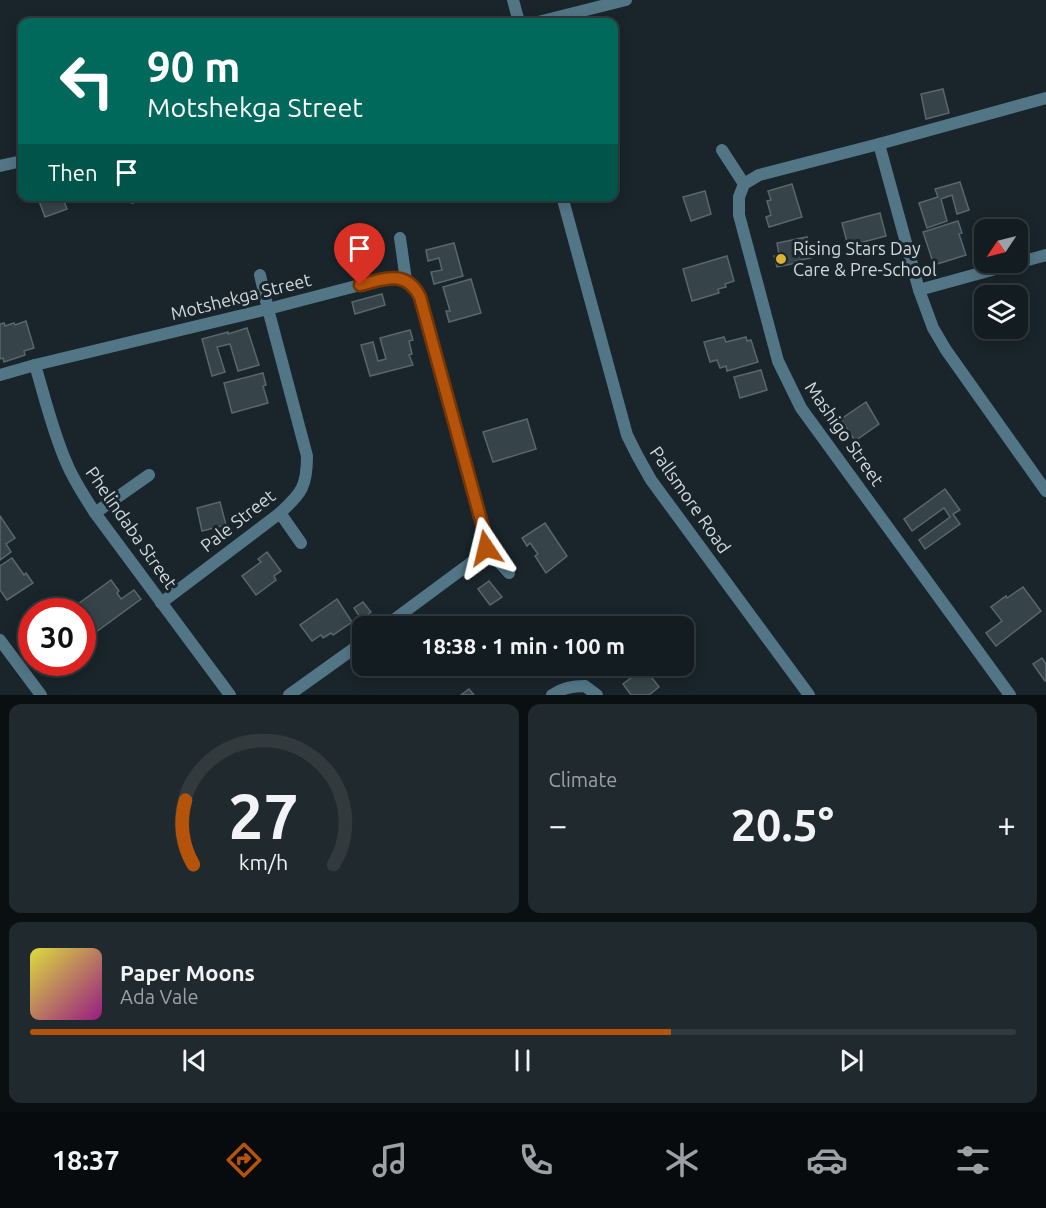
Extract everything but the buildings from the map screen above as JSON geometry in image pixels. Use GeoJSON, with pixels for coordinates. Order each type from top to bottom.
{"type":"FeatureCollection","features":[{"type":"Feature","properties":{"kind":"street"},"geometry":{"type":"LineString","coordinates":[[513,0],[518,18]]}},
{"type":"Feature","properties":{"kind":"street"},"geometry":{"type":"LineString","coordinates":[[554,18],[626,0]]}},
{"type":"Feature","properties":{"kind":"street"},"geometry":{"type":"LineString","coordinates":[[722,150],[744,184],[759,174],[1046,98]]}},
{"type":"Feature","properties":{"kind":"street"},"geometry":{"type":"LineString","coordinates":[[879,144],[919,290],[938,339],[1046,491]]}},
{"type":"Feature","properties":{"kind":"street"},"geometry":{"type":"LineString","coordinates":[[0,166],[18,162]]}},
{"type":"Feature","properties":{"kind":"street","name":"Mashigo Street"},"geometry":{"type":"LineString","coordinates":[[744,184],[739,197],[739,215],[778,362],[788,384],[801,408],[1010,695]]}},
{"type":"Feature","properties":{"kind":"street","name":"Pallsmore Road"},"geometry":{"type":"LineString","coordinates":[[563,201],[627,435],[637,456],[651,480],[809,695]]}},
{"type":"Feature","properties":{"kind":"street"},"geometry":{"type":"LineString","coordinates":[[400,238],[406,280],[415,288],[420,297],[485,535],[486,548],[509,573]]}},
{"type":"Feature","properties":{"kind":"street"},"geometry":{"type":"LineString","coordinates":[[919,290],[1046,255]]}},
{"type":"Feature","properties":{"kind":"street","name":"Pale Street"},"geometry":{"type":"LineString","coordinates":[[161,603],[280,513],[303,488],[307,474],[307,456],[260,275]]}},
{"type":"Feature","properties":{"kind":"street","name":"Motshekga Street"},"geometry":{"type":"LineString","coordinates":[[0,375],[383,279],[406,280]]}},
{"type":"Feature","properties":{"kind":"street","name":"Phelindaba Street"},"geometry":{"type":"LineString","coordinates":[[35,365],[66,463],[79,488],[95,513],[230,695]]}},
{"type":"Feature","properties":{"kind":"street"},"geometry":{"type":"LineString","coordinates":[[95,513],[149,475]]}},
{"type":"Feature","properties":{"kind":"street"},"geometry":{"type":"LineString","coordinates":[[280,513],[301,543]]}},
{"type":"Feature","properties":{"kind":"street"},"geometry":{"type":"LineString","coordinates":[[399,616],[480,556],[486,548]]}},
{"type":"Feature","properties":{"kind":"street"},"geometry":{"type":"LineString","coordinates":[[0,640],[41,695]]}},
{"type":"Feature","properties":{"kind":"street"},"geometry":{"type":"LineString","coordinates":[[289,695],[352,650]]}},
{"type":"Feature","properties":{"kind":"street"},"geometry":{"type":"LineString","coordinates":[[552,695],[570,686],[585,686],[597,695]]}},
{"type":"Feature","properties":{"kind":"place","name":"Rising Stars Day Care & Pre-School"},"geometry":{"type":"Point","coordinates":[781,259]}},
{"type":"Feature","properties":{"kind":"route"},"geometry":{"type":"LineString","coordinates":[[360,285],[383,279],[406,280],[415,288],[420,297],[485,535],[486,548]]}}]}
